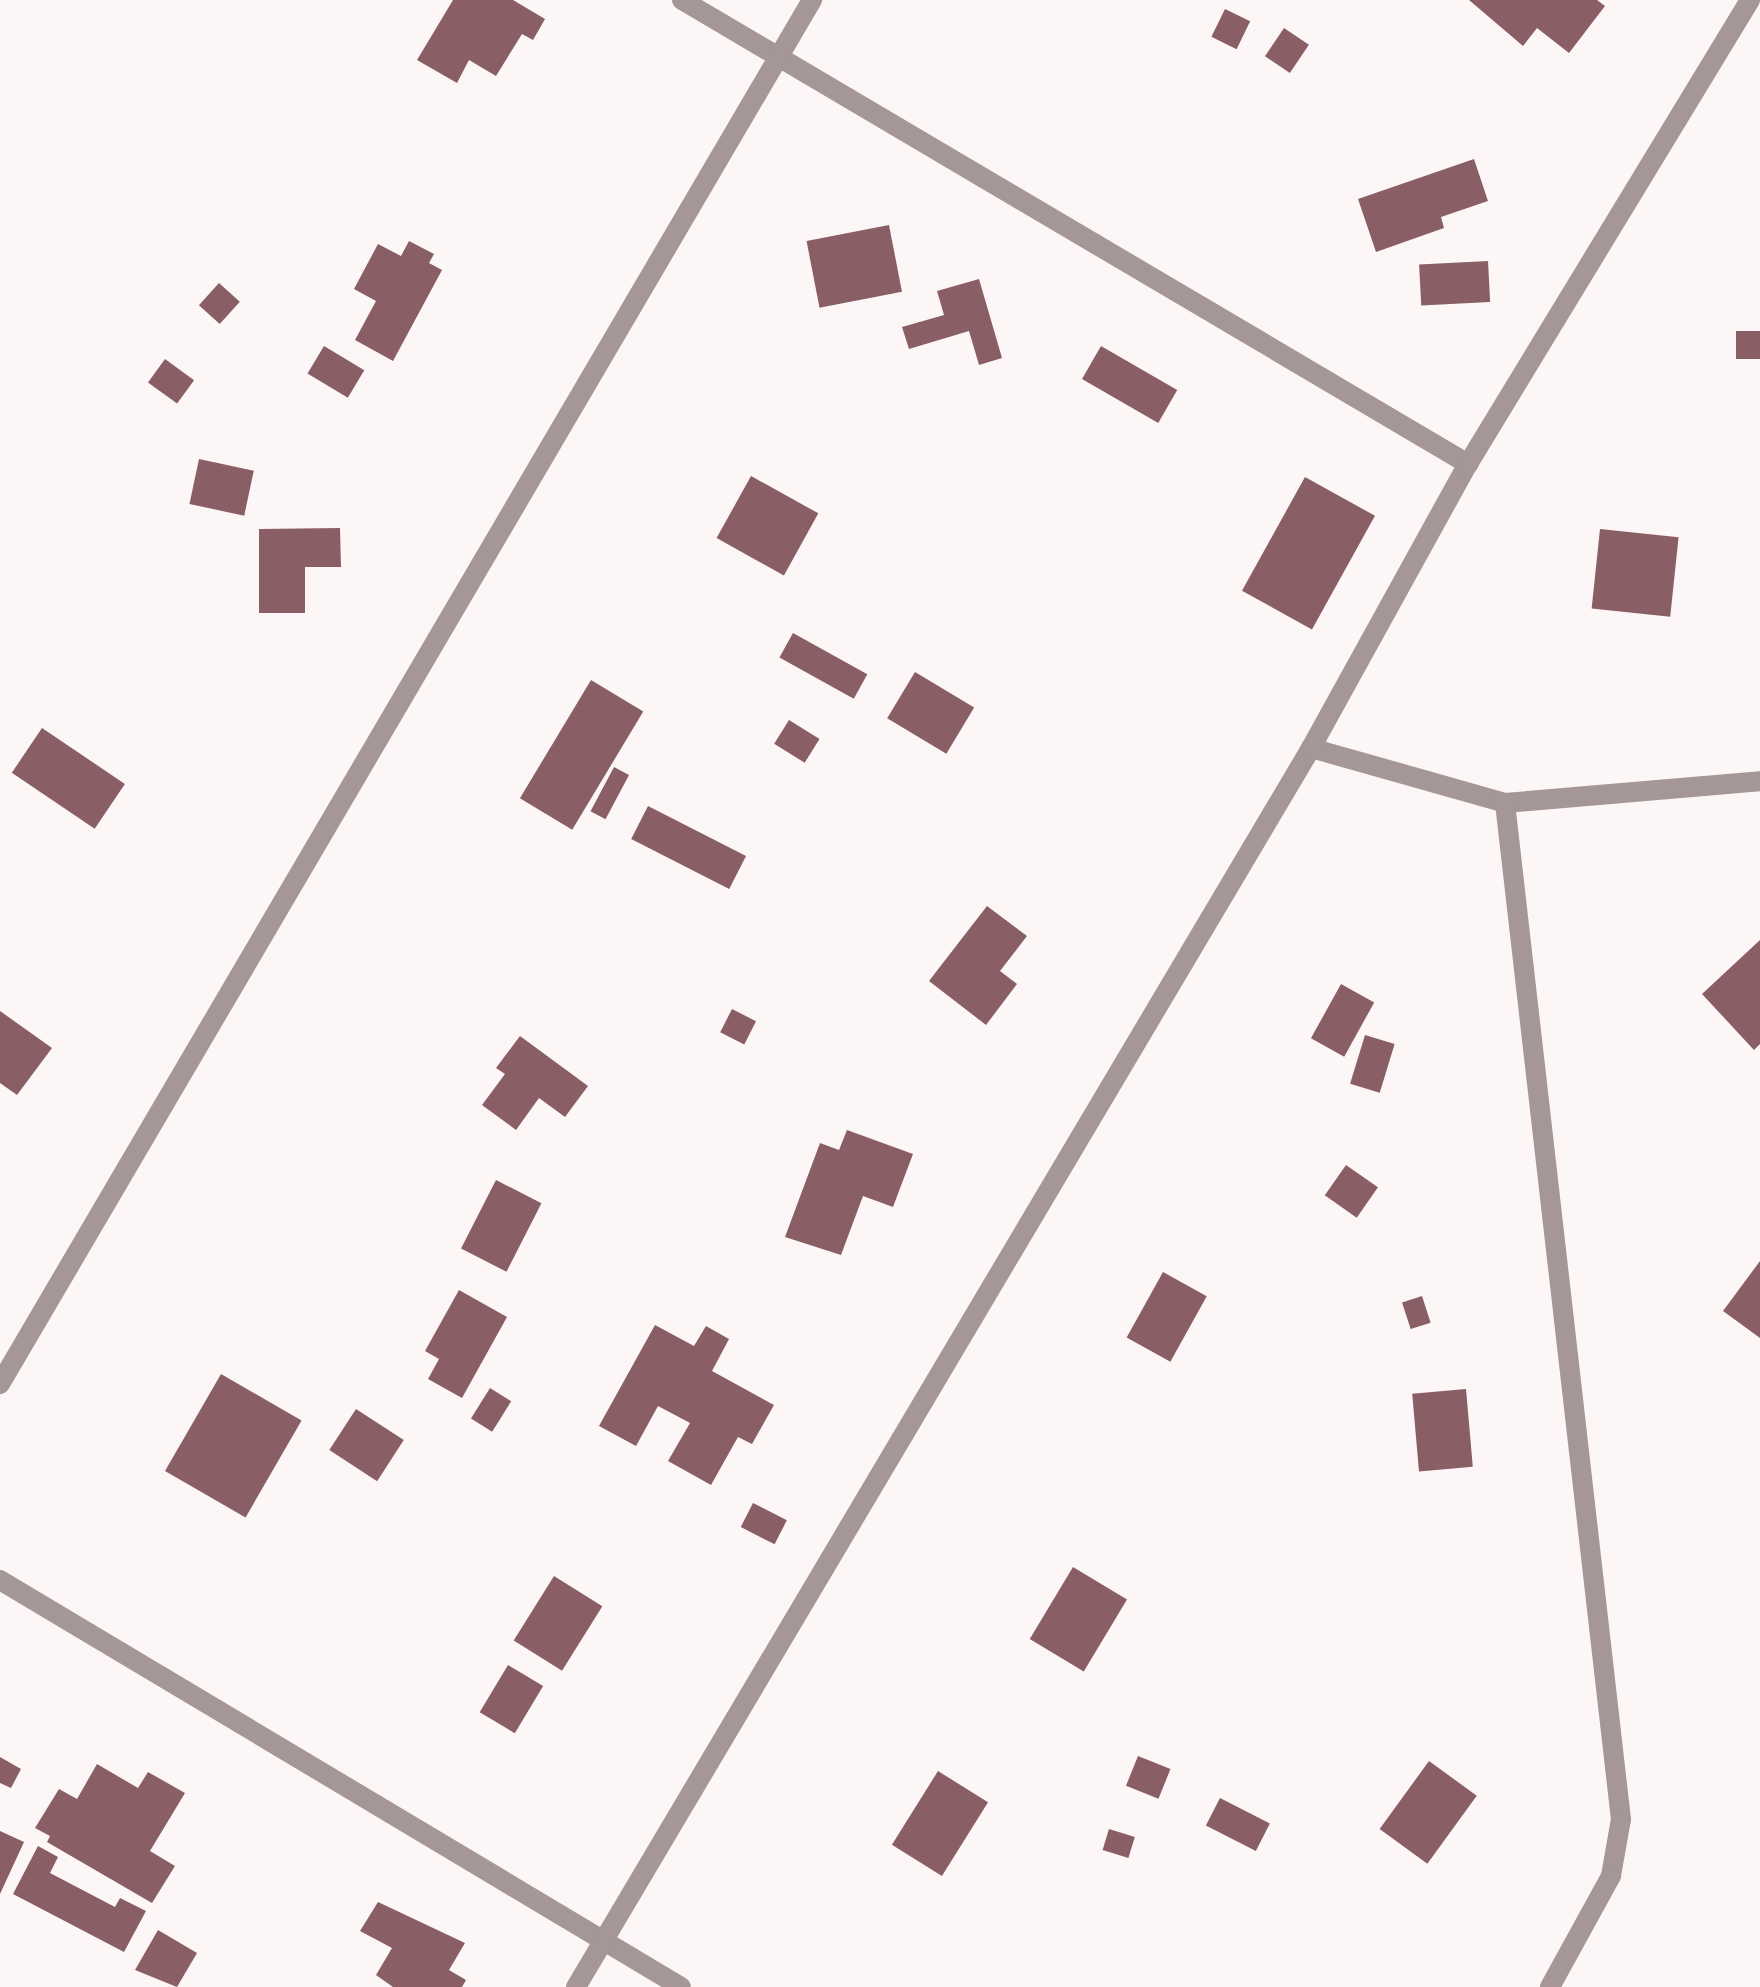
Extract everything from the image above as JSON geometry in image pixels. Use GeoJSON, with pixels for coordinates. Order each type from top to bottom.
{"type":"FeatureCollection","features":[{"type":"Feature","properties":{"kind":"street"},"geometry":{"type":"LineString","coordinates":[[682,0],[1468,464]]}},
{"type":"Feature","properties":{"kind":"street"},"geometry":{"type":"LineString","coordinates":[[0,1384],[812,0]]}},
{"type":"Feature","properties":{"kind":"street"},"geometry":{"type":"LineString","coordinates":[[576,1987],[1311,748],[1468,464],[1750,0]]}},
{"type":"Feature","properties":{"kind":"street"},"geometry":{"type":"LineString","coordinates":[[1311,748],[1505,803],[1760,781]]}},
{"type":"Feature","properties":{"kind":"street"},"geometry":{"type":"LineString","coordinates":[[1505,803],[1621,1819],[1611,1876],[1550,1987]]}},
{"type":"Feature","properties":{"kind":"street"},"geometry":{"type":"LineString","coordinates":[[0,1580],[681,1987]]}},
{"type":"Feature","properties":{"kind":"building"},"geometry":{"type":"Polygon","coordinates":[[[453,0],[513,0],[545,19],[533,40],[522,34],[496,76],[469,60],[457,83],[417,60],[453,0]]]}},
{"type":"Feature","properties":{"kind":"building"},"geometry":{"type":"Polygon","coordinates":[[[1469,0],[1597,0],[1605,6],[1569,53],[1537,28],[1523,46],[1469,0]]]}},
{"type":"Feature","properties":{"kind":"building"},"geometry":{"type":"Polygon","coordinates":[[[1225,9],[1250,21],[1237,49],[1211,37],[1225,9]]]}},
{"type":"Feature","properties":{"kind":"building"},"geometry":{"type":"Polygon","coordinates":[[[1284,28],[1309,45],[1290,73],[1265,56],[1284,28]]]}},
{"type":"Feature","properties":{"kind":"building"},"geometry":{"type":"Polygon","coordinates":[[[1474,159],[1488,201],[1441,217],[1444,228],[1376,252],[1358,199],[1474,159]]]}},
{"type":"Feature","properties":{"kind":"building"},"geometry":{"type":"Polygon","coordinates":[[[889,225],[902,292],[820,308],[807,241],[889,225]]]}},
{"type":"Feature","properties":{"kind":"building"},"geometry":{"type":"Polygon","coordinates":[[[409,241],[434,254],[429,263],[442,270],[393,361],[355,340],[376,301],[354,289],[378,244],[401,256],[409,241]]]}},
{"type":"Feature","properties":{"kind":"building"},"geometry":{"type":"Polygon","coordinates":[[[1488,261],[1490,302],[1421,306],[1419,265],[1488,261]]]}},
{"type":"Feature","properties":{"kind":"building"},"geometry":{"type":"Polygon","coordinates":[[[979,279],[1002,358],[979,365],[969,331],[909,349],[902,327],[944,315],[937,291],[979,279]]]}},
{"type":"Feature","properties":{"kind":"building"},"geometry":{"type":"Polygon","coordinates":[[[219,283],[240,302],[220,324],[199,305],[219,283]]]}},
{"type":"Feature","properties":{"kind":"building"},"geometry":{"type":"Polygon","coordinates":[[[1736,331],[1760,331],[1760,359],[1736,359],[1736,331]]]}},
{"type":"Feature","properties":{"kind":"building"},"geometry":{"type":"Polygon","coordinates":[[[324,346],[364,370],[348,398],[308,373],[324,346]]]}},
{"type":"Feature","properties":{"kind":"building"},"geometry":{"type":"Polygon","coordinates":[[[1101,346],[1177,390],[1158,423],[1082,379],[1101,346]]]}},
{"type":"Feature","properties":{"kind":"building"},"geometry":{"type":"Polygon","coordinates":[[[165,359],[194,380],[177,404],[148,382],[165,359]]]}},
{"type":"Feature","properties":{"kind":"building"},"geometry":{"type":"Polygon","coordinates":[[[199,459],[254,471],[244,516],[189,504],[199,459]]]}},
{"type":"Feature","properties":{"kind":"building"},"geometry":{"type":"Polygon","coordinates":[[[751,476],[818,513],[784,575],[717,538],[751,476]]]}},
{"type":"Feature","properties":{"kind":"building"},"geometry":{"type":"Polygon","coordinates":[[[1305,477],[1375,516],[1312,629],[1242,591],[1305,477]]]}},
{"type":"Feature","properties":{"kind":"building"},"geometry":{"type":"Polygon","coordinates":[[[340,528],[341,567],[305,567],[305,613],[259,613],[259,529],[340,528]]]}},
{"type":"Feature","properties":{"kind":"building"},"geometry":{"type":"Polygon","coordinates":[[[1600,529],[1679,537],[1670,617],[1592,609],[1600,529]]]}},
{"type":"Feature","properties":{"kind":"building"},"geometry":{"type":"Polygon","coordinates":[[[793,633],[867,674],[854,699],[779,657],[793,633]]]}},
{"type":"Feature","properties":{"kind":"building"},"geometry":{"type":"Polygon","coordinates":[[[915,672],[974,708],[946,754],[887,718],[915,672]]]}},
{"type":"Feature","properties":{"kind":"building"},"geometry":{"type":"Polygon","coordinates":[[[591,680],[643,711],[572,830],[520,798],[591,680]]]}},
{"type":"Feature","properties":{"kind":"building"},"geometry":{"type":"Polygon","coordinates":[[[789,720],[820,739],[805,763],[774,744],[789,720]]]}},
{"type":"Feature","properties":{"kind":"building"},"geometry":{"type":"Polygon","coordinates":[[[42,728],[125,784],[95,829],[12,773],[42,728]]]}},
{"type":"Feature","properties":{"kind":"building"},"geometry":{"type":"Polygon","coordinates":[[[614,767],[629,775],[606,819],[591,811],[614,767]]]}},
{"type":"Feature","properties":{"kind":"building"},"geometry":{"type":"Polygon","coordinates":[[[648,806],[746,856],[729,889],[631,839],[648,806]]]}},
{"type":"Feature","properties":{"kind":"building"},"geometry":{"type":"Polygon","coordinates":[[[987,906],[1027,936],[1000,971],[1017,984],[986,1025],[929,981],[987,906]]]}},
{"type":"Feature","properties":{"kind":"building"},"geometry":{"type":"Polygon","coordinates":[[[1760,940],[1760,1044],[1754,1050],[1702,994],[1760,940]]]}},
{"type":"Feature","properties":{"kind":"building"},"geometry":{"type":"Polygon","coordinates":[[[1341,984],[1374,1002],[1344,1057],[1311,1038],[1341,984]]]}},
{"type":"Feature","properties":{"kind":"building"},"geometry":{"type":"Polygon","coordinates":[[[732,1009],[756,1021],[744,1044],[720,1032],[732,1009]]]}},
{"type":"Feature","properties":{"kind":"building"},"geometry":{"type":"Polygon","coordinates":[[[0,1011],[52,1048],[17,1095],[0,1083],[0,1011]]]}},
{"type":"Feature","properties":{"kind":"building"},"geometry":{"type":"Polygon","coordinates":[[[1365,1035],[1395,1044],[1380,1093],[1350,1084],[1365,1035]]]}},
{"type":"Feature","properties":{"kind":"building"},"geometry":{"type":"Polygon","coordinates":[[[520,1036],[588,1086],[565,1117],[539,1098],[516,1130],[482,1105],[505,1074],[496,1068],[520,1036]]]}},
{"type":"Feature","properties":{"kind":"building"},"geometry":{"type":"Polygon","coordinates":[[[847,1130],[913,1154],[893,1207],[863,1196],[841,1255],[785,1237],[820,1143],[839,1150],[847,1130]]]}},
{"type":"Feature","properties":{"kind":"building"},"geometry":{"type":"Polygon","coordinates":[[[1346,1165],[1378,1187],[1357,1218],[1325,1195],[1346,1165]]]}},
{"type":"Feature","properties":{"kind":"building"},"geometry":{"type":"Polygon","coordinates":[[[496,1180],[541,1203],[506,1272],[461,1249],[496,1180]]]}},
{"type":"Feature","properties":{"kind":"building"},"geometry":{"type":"Polygon","coordinates":[[[1760,1261],[1760,1338],[1723,1311],[1760,1261]]]}},
{"type":"Feature","properties":{"kind":"building"},"geometry":{"type":"Polygon","coordinates":[[[1163,1272],[1207,1296],[1170,1362],[1127,1338],[1163,1272]]]}},
{"type":"Feature","properties":{"kind":"building"},"geometry":{"type":"Polygon","coordinates":[[[459,1290],[507,1317],[462,1398],[428,1379],[439,1359],[425,1351],[459,1290]]]}},
{"type":"Feature","properties":{"kind":"building"},"geometry":{"type":"Polygon","coordinates":[[[1422,1296],[1431,1323],[1411,1329],[1402,1302],[1422,1296]]]}},
{"type":"Feature","properties":{"kind":"building"},"geometry":{"type":"Polygon","coordinates":[[[655,1325],[694,1346],[706,1326],[729,1339],[712,1371],[774,1405],[752,1444],[738,1437],[711,1485],[668,1461],[690,1423],[658,1406],[636,1446],[599,1426],[655,1325]]]}},
{"type":"Feature","properties":{"kind":"building"},"geometry":{"type":"Polygon","coordinates":[[[221,1374],[302,1420],[246,1517],[165,1471],[221,1374]]]}},
{"type":"Feature","properties":{"kind":"building"},"geometry":{"type":"Polygon","coordinates":[[[490,1388],[511,1401],[492,1432],[471,1419],[490,1388]]]}},
{"type":"Feature","properties":{"kind":"building"},"geometry":{"type":"Polygon","coordinates":[[[1466,1389],[1473,1467],[1419,1471],[1412,1394],[1466,1389]]]}},
{"type":"Feature","properties":{"kind":"building"},"geometry":{"type":"Polygon","coordinates":[[[356,1409],[404,1440],[377,1481],[329,1450],[356,1409]]]}},
{"type":"Feature","properties":{"kind":"building"},"geometry":{"type":"Polygon","coordinates":[[[753,1503],[787,1520],[775,1544],[741,1527],[753,1503]]]}},
{"type":"Feature","properties":{"kind":"building"},"geometry":{"type":"Polygon","coordinates":[[[1073,1567],[1127,1599],[1084,1671],[1030,1639],[1073,1567]]]}},
{"type":"Feature","properties":{"kind":"building"},"geometry":{"type":"Polygon","coordinates":[[[554,1576],[602,1606],[562,1671],[514,1640],[554,1576]]]}},
{"type":"Feature","properties":{"kind":"building"},"geometry":{"type":"Polygon","coordinates":[[[508,1665],[543,1686],[515,1733],[480,1712],[508,1665]]]}},
{"type":"Feature","properties":{"kind":"building"},"geometry":{"type":"Polygon","coordinates":[[[1138,1756],[1170,1769],[1158,1799],[1126,1786],[1138,1756]]]}},
{"type":"Feature","properties":{"kind":"building"},"geometry":{"type":"Polygon","coordinates":[[[0,1757],[21,1769],[11,1788],[0,1783],[0,1757]]]}},
{"type":"Feature","properties":{"kind":"building"},"geometry":{"type":"Polygon","coordinates":[[[1429,1761],[1477,1796],[1427,1864],[1380,1829],[1429,1761]]]}},
{"type":"Feature","properties":{"kind":"building"},"geometry":{"type":"Polygon","coordinates":[[[97,1764],[138,1788],[148,1772],[185,1793],[150,1851],[175,1866],[152,1903],[47,1842],[50,1836],[35,1828],[59,1789],[77,1799],[97,1764]]]}},
{"type":"Feature","properties":{"kind":"building"},"geometry":{"type":"Polygon","coordinates":[[[938,1771],[988,1802],[942,1876],[892,1845],[938,1771]]]}},
{"type":"Feature","properties":{"kind":"building"},"geometry":{"type":"Polygon","coordinates":[[[1220,1798],[1270,1823],[1256,1851],[1206,1826],[1220,1798]]]}},
{"type":"Feature","properties":{"kind":"building"},"geometry":{"type":"Polygon","coordinates":[[[1109,1829],[1135,1837],[1128,1858],[1103,1850],[1109,1829]]]}},
{"type":"Feature","properties":{"kind":"building"},"geometry":{"type":"Polygon","coordinates":[[[0,1831],[24,1842],[0,1894],[0,1831]]]}},
{"type":"Feature","properties":{"kind":"building"},"geometry":{"type":"Polygon","coordinates":[[[38,1846],[58,1857],[50,1873],[115,1907],[120,1898],[146,1911],[124,1952],[13,1894],[38,1846]]]}},
{"type":"Feature","properties":{"kind":"building"},"geometry":{"type":"Polygon","coordinates":[[[378,1902],[465,1943],[449,1970],[466,1980],[462,1987],[393,1987],[376,1975],[392,1948],[360,1931],[378,1902]]]}},
{"type":"Feature","properties":{"kind":"building"},"geometry":{"type":"Polygon","coordinates":[[[158,1930],[197,1953],[177,1987],[135,1970],[158,1930]]]}}]}
